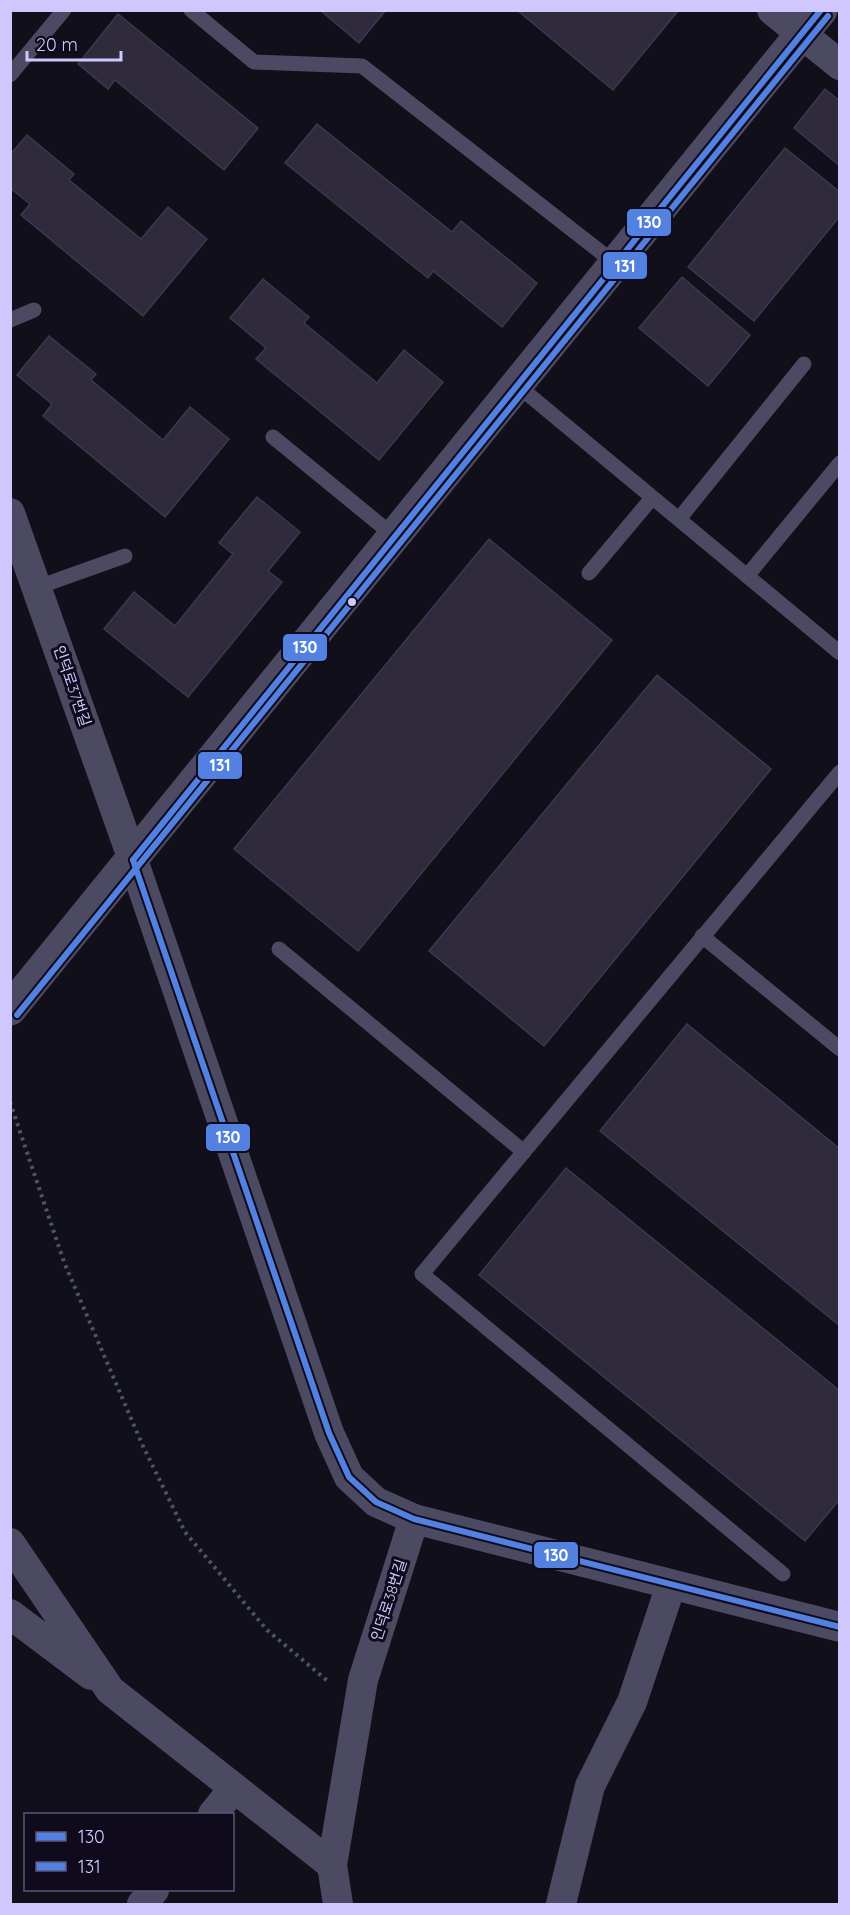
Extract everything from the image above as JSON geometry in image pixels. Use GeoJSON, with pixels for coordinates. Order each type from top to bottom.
{"type":"FeatureCollection","features":[{"type":"Feature","properties":{"kind":"street"},"geometry":{"type":"LineString","coordinates":[[772,10],[812,22],[840,64]]}},
{"type":"Feature","properties":{"kind":"street"},"geometry":{"type":"LineString","coordinates":[[10,1008],[133,860],[812,22]]}},
{"type":"Feature","properties":{"kind":"street","name":"인덕로37번길"},"geometry":{"type":"LineString","coordinates":[[10,513],[133,860]]}},
{"type":"Feature","properties":{"kind":"street"},"geometry":{"type":"LineString","coordinates":[[133,860],[329,1433],[349,1477],[376,1502],[414,1519],[840,1627]]}},
{"type":"Feature","properties":{"kind":"street","name":"인덕로38번길"},"geometry":{"type":"LineString","coordinates":[[338,1905],[332,1865],[361,1693],[414,1519]]}},
{"type":"Feature","properties":{"kind":"street"},"geometry":{"type":"LineString","coordinates":[[10,1543],[110,1690]]}},
{"type":"Feature","properties":{"kind":"street"},"geometry":{"type":"LineString","coordinates":[[561,1905],[590,1786],[632,1702],[671,1585]]}},
{"type":"Feature","properties":{"kind":"street"},"geometry":{"type":"LineString","coordinates":[[10,1614],[332,1865]]}},
{"type":"Feature","properties":{"kind":"street"},"geometry":{"type":"LineString","coordinates":[[215,1813],[233,1789]]}},
{"type":"Feature","properties":{"kind":"street"},"geometry":{"type":"LineString","coordinates":[[142,1905],[153,1891]]}},
{"type":"Feature","properties":{"kind":"lane"},"geometry":{"type":"LineString","coordinates":[[10,75],[64,10]]}},
{"type":"Feature","properties":{"kind":"lane"},"geometry":{"type":"LineString","coordinates":[[191,10],[254,62],[362,66],[616,264]]}},
{"type":"Feature","properties":{"kind":"lane"},"geometry":{"type":"LineString","coordinates":[[10,320],[34,310]]}},
{"type":"Feature","properties":{"kind":"lane"},"geometry":{"type":"LineString","coordinates":[[679,519],[804,364]]}},
{"type":"Feature","properties":{"kind":"lane"},"geometry":{"type":"LineString","coordinates":[[517,385],[840,653]]}},
{"type":"Feature","properties":{"kind":"lane"},"geometry":{"type":"LineString","coordinates":[[273,437],[394,536]]}},
{"type":"Feature","properties":{"kind":"lane"},"geometry":{"type":"LineString","coordinates":[[747,576],[840,463]]}},
{"type":"Feature","properties":{"kind":"lane"},"geometry":{"type":"LineString","coordinates":[[589,573],[652,498]]}},
{"type":"Feature","properties":{"kind":"lane"},"geometry":{"type":"LineString","coordinates":[[38,587],[125,556]]}},
{"type":"Feature","properties":{"kind":"lane"},"geometry":{"type":"LineString","coordinates":[[783,1574],[422,1274],[840,772]]}},
{"type":"Feature","properties":{"kind":"lane"},"geometry":{"type":"LineString","coordinates":[[702,936],[840,1048]]}},
{"type":"Feature","properties":{"kind":"lane"},"geometry":{"type":"LineString","coordinates":[[279,949],[524,1152]]}},
{"type":"Feature","properties":{"kind":"path"},"geometry":{"type":"LineString","coordinates":[[10,1102],[64,1263],[142,1444],[185,1532],[267,1630],[361,1693]]}},
{"type":"Feature","properties":{"kind":"building"},"geometry":{"type":"Polygon","coordinates":[[[320,10],[386,10],[359,43],[320,10]]]}},
{"type":"Feature","properties":{"kind":"building"},"geometry":{"type":"Polygon","coordinates":[[[517,10],[675,10],[677,12],[613,90],[517,10]]]}},
{"type":"Feature","properties":{"kind":"building"},"geometry":{"type":"Polygon","coordinates":[[[118,14],[258,128],[224,170],[115,80],[108,89],[78,64],[118,14]]]}},
{"type":"Feature","properties":{"kind":"building"},"geometry":{"type":"Polygon","coordinates":[[[825,89],[840,101],[840,166],[794,128],[825,89]]]}},
{"type":"Feature","properties":{"kind":"building"},"geometry":{"type":"Polygon","coordinates":[[[317,124],[452,232],[461,221],[537,283],[502,327],[433,271],[428,278],[285,163],[317,124]]]}},
{"type":"Feature","properties":{"kind":"building"},"geometry":{"type":"Polygon","coordinates":[[[27,135],[74,174],[69,180],[141,239],[168,207],[207,239],[143,316],[21,215],[30,204],[10,188],[10,155],[27,135]]]}},
{"type":"Feature","properties":{"kind":"building"},"geometry":{"type":"Polygon","coordinates":[[[785,148],[840,192],[840,216],[754,321],[688,267],[785,148]]]}},
{"type":"Feature","properties":{"kind":"building"},"geometry":{"type":"Polygon","coordinates":[[[682,277],[750,335],[708,386],[639,328],[682,277]]]}},
{"type":"Feature","properties":{"kind":"building"},"geometry":{"type":"Polygon","coordinates":[[[263,279],[309,317],[304,323],[377,383],[404,350],[443,382],[379,460],[256,359],[266,348],[230,318],[263,279]]]}},
{"type":"Feature","properties":{"kind":"building"},"geometry":{"type":"Polygon","coordinates":[[[49,336],[96,374],[91,380],[163,440],[190,407],[229,439],[165,517],[43,416],[52,404],[17,375],[49,336]]]}},
{"type":"Feature","properties":{"kind":"building"},"geometry":{"type":"Polygon","coordinates":[[[257,497],[300,532],[268,571],[282,582],[188,697],[104,629],[134,592],[175,626],[233,554],[219,543],[257,497]]]}},
{"type":"Feature","properties":{"kind":"building"},"geometry":{"type":"Polygon","coordinates":[[[489,539],[612,640],[358,951],[234,849],[489,539]]]}},
{"type":"Feature","properties":{"kind":"building"},"geometry":{"type":"Polygon","coordinates":[[[657,675],[771,769],[544,1046],[429,951],[657,675]]]}},
{"type":"Feature","properties":{"kind":"building"},"geometry":{"type":"Polygon","coordinates":[[[687,1024],[840,1149],[840,1326],[600,1131],[687,1024]]]}},
{"type":"Feature","properties":{"kind":"building"},"geometry":{"type":"Polygon","coordinates":[[[566,1168],[840,1391],[840,1499],[805,1541],[479,1275],[566,1168]]]}},
{"type":"Feature","properties":{"kind":"transit line","name":"130"},"geometry":{"type":"LineString","coordinates":[[133,860],[821,10]]}},
{"type":"Feature","properties":{"kind":"transit line","name":"131"},"geometry":{"type":"LineString","coordinates":[[17,1015],[828,16]]}},
{"type":"Feature","properties":{"kind":"transit line","name":"130"},"geometry":{"type":"LineString","coordinates":[[133,860],[329,1433],[349,1477],[376,1502],[414,1519],[840,1627]]}}]}
